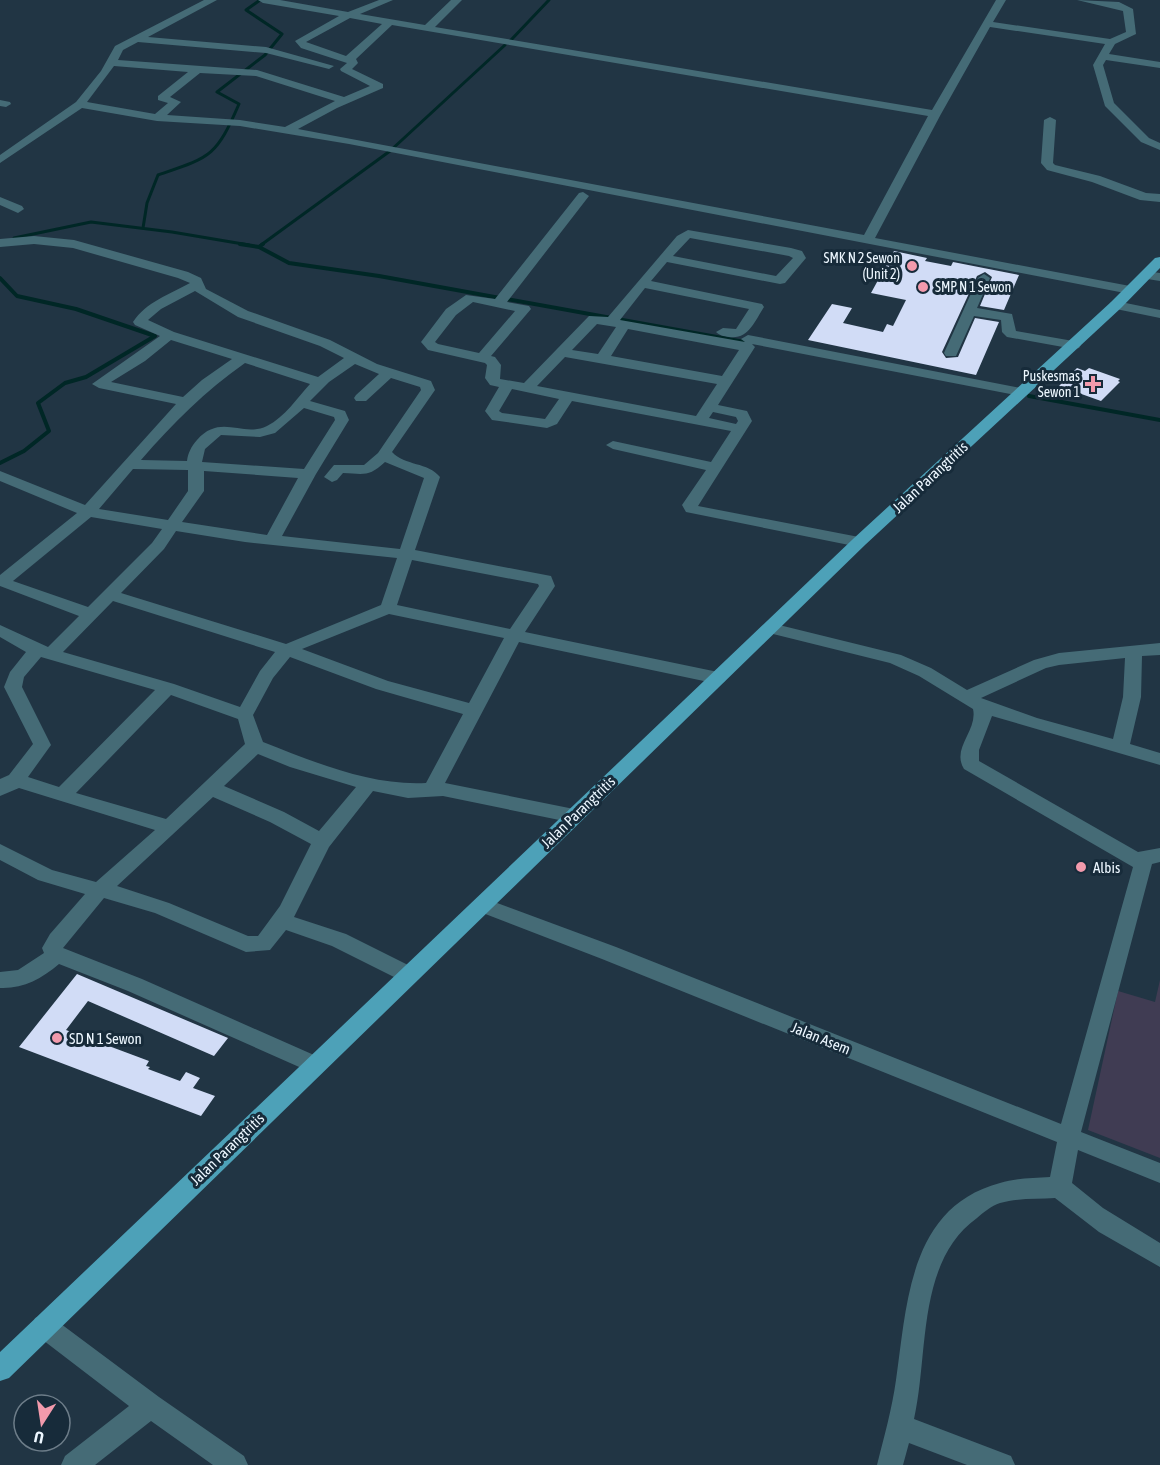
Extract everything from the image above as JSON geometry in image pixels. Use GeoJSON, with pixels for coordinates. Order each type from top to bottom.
{"type":"FeatureCollection","features":[{"type":"Feature","properties":{"kind":"main road","name":"Jalan Parangtritis"},"geometry":{"type":"LineString","coordinates":[[0,1369],[859,542],[1074,345],[1130,290],[1153,276],[1160,261]]}},
{"type":"Feature","properties":{"kind":"street"},"geometry":{"type":"LineString","coordinates":[[0,160],[5,151],[80,105],[112,63],[119,48],[212,0]]}},
{"type":"Feature","properties":{"kind":"street"},"geometry":{"type":"LineString","coordinates":[[288,130],[379,86],[346,64],[305,46],[300,41],[348,15],[388,0]]}},
{"type":"Feature","properties":{"kind":"street"},"geometry":{"type":"LineString","coordinates":[[426,29],[457,0]]}},
{"type":"Feature","properties":{"kind":"street"},"geometry":{"type":"LineString","coordinates":[[868,239],[935,114],[1001,0]]}},
{"type":"Feature","properties":{"kind":"street"},"geometry":{"type":"LineString","coordinates":[[987,24],[1111,42],[1131,34],[1128,9],[1119,5],[1082,0]]}},
{"type":"Feature","properties":{"kind":"street"},"geometry":{"type":"LineString","coordinates":[[267,1],[291,2],[389,23],[935,114]]}},
{"type":"Feature","properties":{"kind":"street"},"geometry":{"type":"LineString","coordinates":[[346,64],[389,23]]}},
{"type":"Feature","properties":{"kind":"street"},"geometry":{"type":"LineString","coordinates":[[135,38],[216,61],[240,74],[256,73],[345,101]]}},
{"type":"Feature","properties":{"kind":"street"},"geometry":{"type":"LineString","coordinates":[[1111,42],[1098,65],[1109,104],[1145,140],[1160,147]]}},
{"type":"Feature","properties":{"kind":"street"},"geometry":{"type":"LineString","coordinates":[[112,63],[216,61],[270,51],[346,64]]}},
{"type":"Feature","properties":{"kind":"street"},"geometry":{"type":"LineString","coordinates":[[1103,56],[1160,65]]}},
{"type":"Feature","properties":{"kind":"street"},"geometry":{"type":"LineString","coordinates":[[157,118],[176,102],[162,98],[176,86],[183,84],[216,61]]}},
{"type":"Feature","properties":{"kind":"street"},"geometry":{"type":"LineString","coordinates":[[80,105],[157,118],[240,123],[288,130],[1130,290]]}},
{"type":"Feature","properties":{"kind":"street"},"geometry":{"type":"LineString","coordinates":[[1050,120],[1047,163],[1049,167],[1096,179],[1144,197],[1160,198]]}},
{"type":"Feature","properties":{"kind":"street"},"geometry":{"type":"LineString","coordinates":[[502,299],[583,196]]}},
{"type":"Feature","properties":{"kind":"street"},"geometry":{"type":"LineString","coordinates":[[0,201],[18,209]]}},
{"type":"Feature","properties":{"kind":"street"},"geometry":{"type":"LineString","coordinates":[[602,358],[617,318],[642,283],[684,236],[690,233],[791,252],[798,254],[800,258],[778,280],[665,258]]}},
{"type":"Feature","properties":{"kind":"street"},"geometry":{"type":"LineString","coordinates":[[3,246],[34,240],[74,244],[183,275],[196,280],[199,290],[234,309],[325,343],[389,372],[424,383],[428,388],[387,445],[385,454],[368,470],[339,468],[332,477]]}},
{"type":"Feature","properties":{"kind":"street"},"geometry":{"type":"LineString","coordinates":[[951,353],[984,278]]}},
{"type":"Feature","properties":{"kind":"street"},"geometry":{"type":"LineString","coordinates":[[527,388],[591,320],[617,318],[735,333],[741,332],[757,309],[752,305],[642,283]]}},
{"type":"Feature","properties":{"kind":"street"},"geometry":{"type":"LineString","coordinates":[[197,285],[153,309],[141,319],[142,324],[169,335],[320,382]]}},
{"type":"Feature","properties":{"kind":"street"},"geometry":{"type":"LineString","coordinates":[[482,358],[524,309],[502,299],[473,298],[465,301],[452,312],[428,342],[433,347],[482,358],[494,364],[493,380],[507,385],[741,429]]}},
{"type":"Feature","properties":{"kind":"street"},"geometry":{"type":"LineString","coordinates":[[1116,305],[1160,314]]}},
{"type":"Feature","properties":{"kind":"street"},"geometry":{"type":"LineString","coordinates":[[970,311],[1007,317],[1010,333],[1074,345]]}},
{"type":"Feature","properties":{"kind":"street"},"geometry":{"type":"LineString","coordinates":[[617,318],[744,345],[748,349],[700,420]]}},
{"type":"Feature","properties":{"kind":"street"},"geometry":{"type":"LineString","coordinates":[[169,335],[140,358],[99,384],[186,402]]}},
{"type":"Feature","properties":{"kind":"street"},"geometry":{"type":"LineString","coordinates":[[748,339],[1021,392]]}},
{"type":"Feature","properties":{"kind":"street"},"geometry":{"type":"LineString","coordinates":[[562,352],[726,381]]}},
{"type":"Feature","properties":{"kind":"street"},"geometry":{"type":"LineString","coordinates":[[91,614],[2,585],[8,576],[88,512],[132,464],[150,438],[186,402],[243,358]]}},
{"type":"Feature","properties":{"kind":"street"},"geometry":{"type":"LineString","coordinates":[[170,827],[62,795],[8,785],[42,745],[13,687],[16,676],[91,614],[159,546],[197,487],[194,465],[197,449],[213,432],[225,429],[266,431],[278,425],[320,382],[354,358]]}},
{"type":"Feature","properties":{"kind":"street"},"geometry":{"type":"LineString","coordinates":[[361,398],[389,372]]}},
{"type":"Feature","properties":{"kind":"street"},"geometry":{"type":"LineString","coordinates":[[507,385],[492,411],[497,417],[547,424],[552,421],[568,396]]}},
{"type":"Feature","properties":{"kind":"street"},"geometry":{"type":"LineString","coordinates":[[272,540],[343,416],[300,402]]}},
{"type":"Feature","properties":{"kind":"street"},"geometry":{"type":"LineString","coordinates":[[709,407],[742,414],[745,421],[690,505],[694,510],[859,542]]}},
{"type":"Feature","properties":{"kind":"street"},"geometry":{"type":"LineString","coordinates":[[613,445],[714,466]]}},
{"type":"Feature","properties":{"kind":"street"},"geometry":{"type":"LineString","coordinates":[[385,454],[392,460],[426,472],[432,477],[388,608]]}},
{"type":"Feature","properties":{"kind":"street"},"geometry":{"type":"LineString","coordinates":[[132,464],[194,465],[308,474]]}},
{"type":"Feature","properties":{"kind":"street"},"geometry":{"type":"LineString","coordinates":[[0,477],[88,512],[272,540],[406,554],[512,572],[547,581],[547,586],[514,635],[433,788]]}},
{"type":"Feature","properties":{"kind":"street"},"geometry":{"type":"LineString","coordinates":[[110,595],[287,650],[382,685],[475,711]]}},
{"type":"Feature","properties":{"kind":"street"},"geometry":{"type":"LineString","coordinates":[[244,716],[266,677],[287,650],[388,608],[718,678]]}},
{"type":"Feature","properties":{"kind":"street"},"geometry":{"type":"LineString","coordinates":[[771,628],[895,658],[925,672],[974,701],[1160,759]]}},
{"type":"Feature","properties":{"kind":"street"},"geometry":{"type":"LineString","coordinates":[[0,630],[44,652],[168,688],[244,716],[248,721],[255,746]]}},
{"type":"Feature","properties":{"kind":"street"},"geometry":{"type":"LineString","coordinates":[[974,701],[1040,664],[1059,659],[1160,649]]}},
{"type":"Feature","properties":{"kind":"street"},"geometry":{"type":"LineString","coordinates":[[1120,748],[1132,697],[1134,653]]}},
{"type":"Feature","properties":{"kind":"street"},"geometry":{"type":"LineString","coordinates":[[62,795],[168,688]]}},
{"type":"Feature","properties":{"kind":"street"},"geometry":{"type":"LineString","coordinates":[[974,701],[984,716],[969,755],[970,764],[1138,859],[1143,867],[1069,1136],[1060,1187]]}},
{"type":"Feature","properties":{"kind":"street"},"geometry":{"type":"LineString","coordinates":[[255,746],[296,762],[369,784],[408,791],[433,788],[574,816]]}},
{"type":"Feature","properties":{"kind":"street"},"geometry":{"type":"LineString","coordinates":[[255,746],[170,827],[99,890],[52,948],[56,955],[135,985],[315,1065]]}},
{"type":"Feature","properties":{"kind":"street"},"geometry":{"type":"LineString","coordinates":[[0,851],[45,875],[124,895],[162,908],[246,944],[263,944],[270,938],[281,920],[322,841],[369,784]]}},
{"type":"Feature","properties":{"kind":"street"},"geometry":{"type":"LineString","coordinates":[[210,788],[277,817],[322,841]]}},
{"type":"Feature","properties":{"kind":"street"},"geometry":{"type":"LineString","coordinates":[[1138,859],[1160,855]]}},
{"type":"Feature","properties":{"kind":"street","name":"Jalan Asem"},"geometry":{"type":"LineString","coordinates":[[482,905],[609,953],[1160,1173]]}},
{"type":"Feature","properties":{"kind":"street"},"geometry":{"type":"LineString","coordinates":[[281,920],[358,948],[409,975]]}},
{"type":"Feature","properties":{"kind":"street"},"geometry":{"type":"LineString","coordinates":[[0,980],[21,980],[56,955]]}},
{"type":"Feature","properties":{"kind":"street"},"geometry":{"type":"LineString","coordinates":[[890,1465],[909,1382],[922,1280],[928,1260],[946,1232],[985,1199],[1003,1192],[1060,1187],[1110,1224],[1160,1256]]}},
{"type":"Feature","properties":{"kind":"street"},"geometry":{"type":"LineString","coordinates":[[44,1326],[150,1406],[235,1465]]}},
{"type":"Feature","properties":{"kind":"street"},"geometry":{"type":"LineString","coordinates":[[74,1465],[150,1406]]}},
{"type":"Feature","properties":{"kind":"street"},"geometry":{"type":"LineString","coordinates":[[900,1427],[1002,1465]]}},
{"type":"Feature","properties":{"kind":"shaded area"},"geometry":{"type":"Polygon","coordinates":[[[1160,980],[1160,1158],[1088,1130],[1118,991],[1155,1002],[1160,980]]]}},
{"type":"Feature","properties":{"kind":"building"},"geometry":{"type":"Polygon","coordinates":[[[894,251],[951,266],[953,262],[1019,275],[1004,310],[980,306],[992,277],[985,272],[977,276],[942,352],[946,358],[958,357],[975,318],[999,322],[976,375],[808,340],[832,304],[852,308],[843,323],[883,332],[887,324],[893,326],[906,300],[871,293],[894,251]]]}},
{"type":"Feature","properties":{"kind":"building","name":"Puskesmas Sewon 1"},"geometry":{"type":"Polygon","coordinates":[[[1077,368],[1085,371],[1089,368],[1120,379],[1118,381],[1120,382],[1101,401],[1059,386],[1077,368]]]}},
{"type":"Feature","properties":{"kind":"building"},"geometry":{"type":"Polygon","coordinates":[[[77,974],[228,1038],[214,1056],[88,1001],[66,1030],[149,1061],[146,1066],[150,1067],[148,1069],[180,1081],[186,1072],[200,1078],[193,1088],[215,1096],[201,1116],[19,1047],[77,974]]]}},
{"type":"Feature","properties":{"kind":"waterway"},"geometry":{"type":"LineString","coordinates":[[143,228],[147,203],[158,175],[201,159],[210,153],[224,135],[239,104],[217,92],[265,55],[282,34],[246,10],[260,0]]}},
{"type":"Feature","properties":{"kind":"waterway"},"geometry":{"type":"LineString","coordinates":[[511,40],[549,0]]}},
{"type":"Feature","properties":{"kind":"waterway"},"geometry":{"type":"LineString","coordinates":[[261,245],[390,151],[505,45]]}},
{"type":"Feature","properties":{"kind":"waterway"},"geometry":{"type":"LineString","coordinates":[[14,238],[91,222],[249,245]]}},
{"type":"Feature","properties":{"kind":"waterway"},"geometry":{"type":"LineString","coordinates":[[240,244],[259,247]]}},
{"type":"Feature","properties":{"kind":"waterway"},"geometry":{"type":"LineString","coordinates":[[259,247],[263,244]]}},
{"type":"Feature","properties":{"kind":"waterway"},"geometry":{"type":"LineString","coordinates":[[259,247],[289,263],[379,276],[750,343]]}},
{"type":"Feature","properties":{"kind":"waterway"},"geometry":{"type":"LineString","coordinates":[[0,278],[17,296],[76,309],[155,336],[86,377],[65,383],[38,403],[49,431],[24,451],[0,463]]}},
{"type":"Feature","properties":{"kind":"waterway"},"geometry":{"type":"LineString","coordinates":[[1029,396],[1160,420]]}},
{"type":"Feature","properties":{"kind":"place","name":"SMK N 2 Sewon (Unit 2)"},"geometry":{"type":"Point","coordinates":[912,266]}},
{"type":"Feature","properties":{"kind":"place","name":"SMP N 1 Sewon"},"geometry":{"type":"Point","coordinates":[923,287]}},
{"type":"Feature","properties":{"kind":"place","name":"Puskesmas Sewon 1"},"geometry":{"type":"Point","coordinates":[1093,384]}},
{"type":"Feature","properties":{"kind":"place","name":"Albis"},"geometry":{"type":"Point","coordinates":[1081,867]}},
{"type":"Feature","properties":{"kind":"place","name":"SD N 1 Sewon"},"geometry":{"type":"Point","coordinates":[57,1038]}}]}
